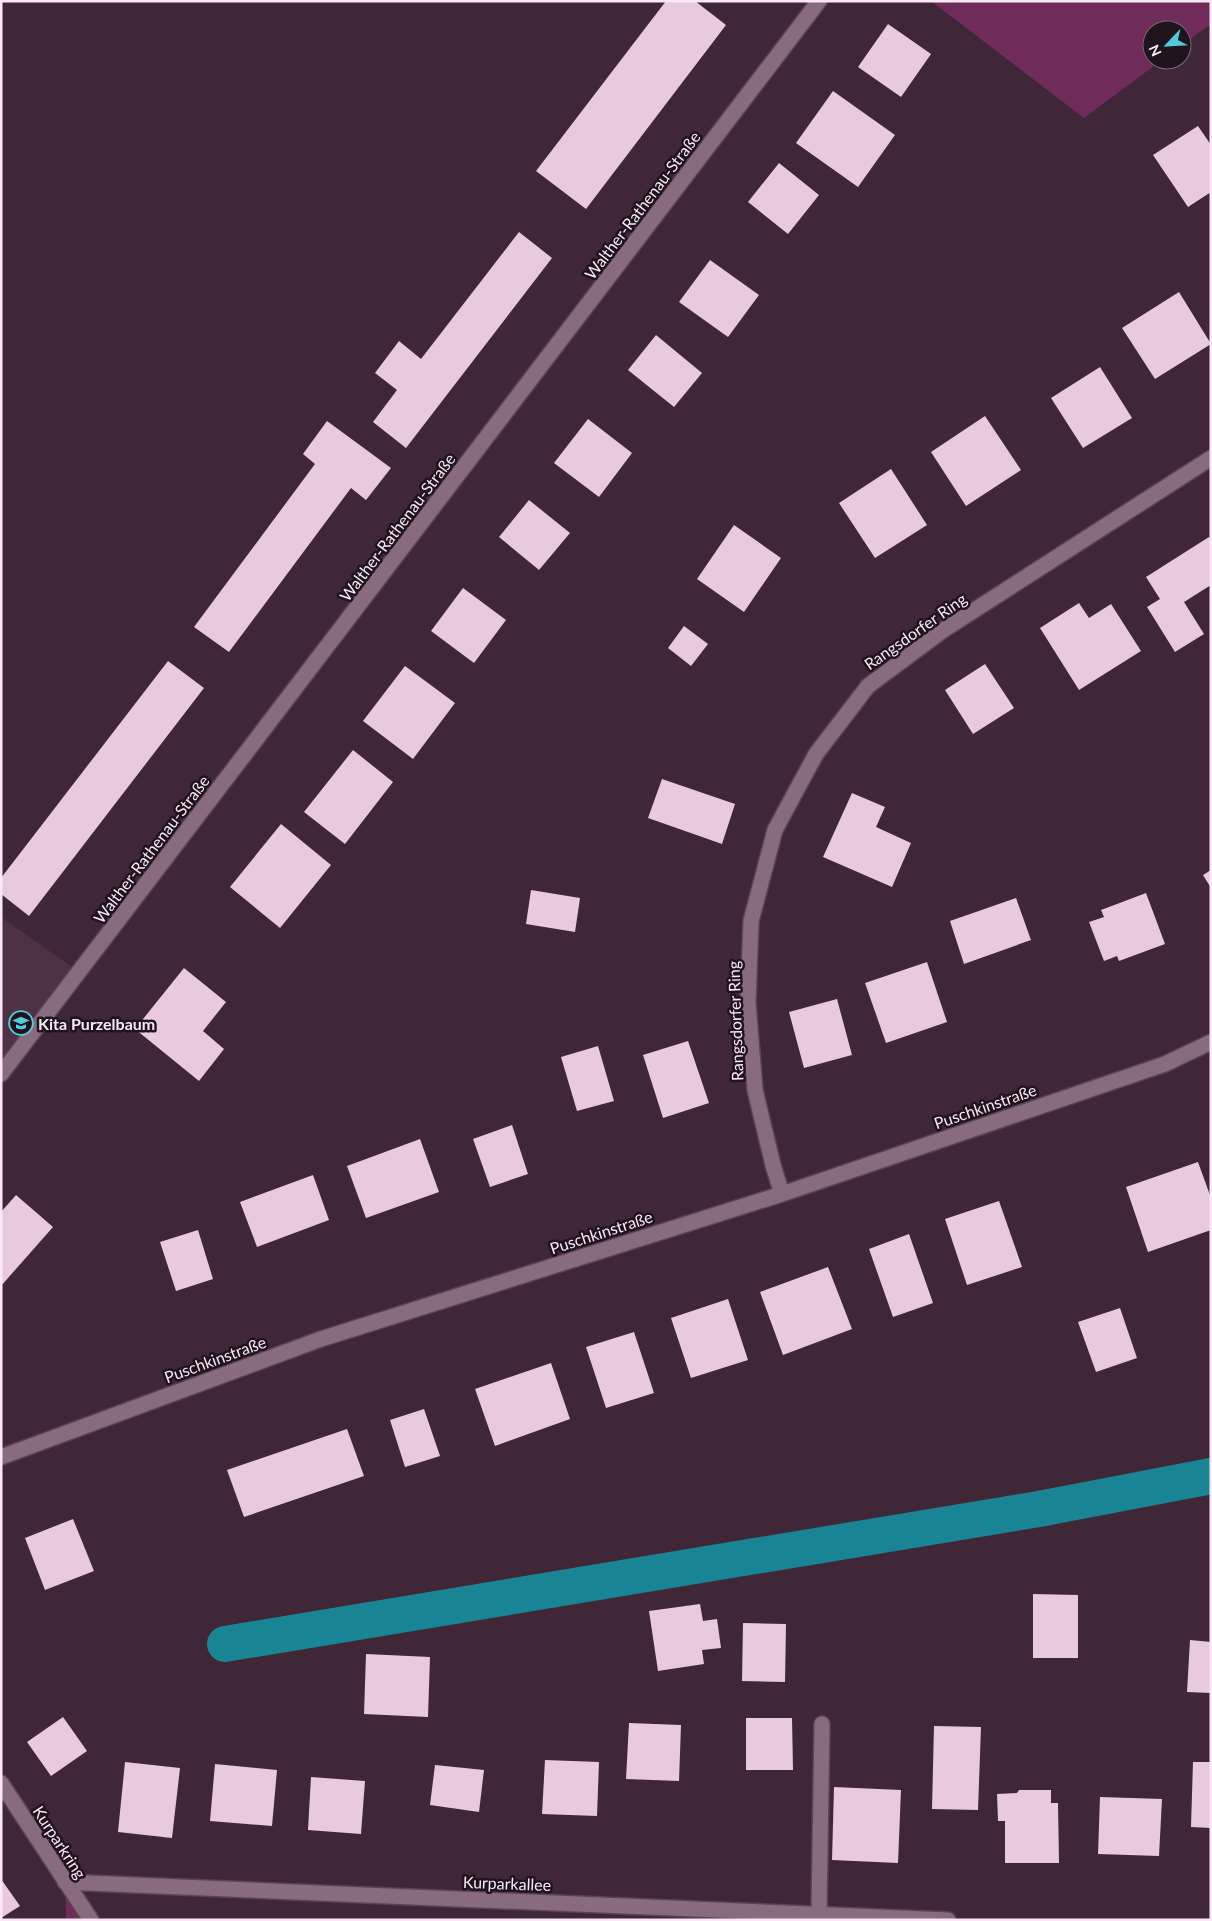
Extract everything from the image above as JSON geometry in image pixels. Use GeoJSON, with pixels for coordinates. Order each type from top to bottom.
{"type":"FeatureCollection","features":[{"type":"Feature","properties":{"kind":"street","name":"Walther-Rathenau-Straße"},"geometry":{"type":"LineString","coordinates":[[1,1074],[819,1]]}},
{"type":"Feature","properties":{"kind":"street","name":"Rangsdorfer Ring"},"geometry":{"type":"LineString","coordinates":[[782,1194],[755,1090],[748,1003],[751,922],[775,830],[816,754],[868,686],[942,631],[1211,458]]}},
{"type":"Feature","properties":{"kind":"street","name":"Puschkinstraße"},"geometry":{"type":"LineString","coordinates":[[1,1457],[321,1339],[782,1194],[1166,1064],[1211,1042]]}},
{"type":"Feature","properties":{"kind":"street"},"geometry":{"type":"LineString","coordinates":[[819,1914],[822,1724]]}},
{"type":"Feature","properties":{"kind":"street","name":"Kurparkring"},"geometry":{"type":"LineString","coordinates":[[1,1783],[91,1920]]}},
{"type":"Feature","properties":{"kind":"street","name":"Kurparkallee"},"geometry":{"type":"LineString","coordinates":[[65,1882],[948,1920]]}},
{"type":"Feature","properties":{"kind":"shaded area"},"geometry":{"type":"Polygon","coordinates":[[[931,1],[1211,1],[1211,24],[1192,38],[1192,20],[1142,20],[1142,70],[1149,70],[1084,118],[931,1]]]}},
{"type":"Feature","properties":{"kind":"shaded area","name":"Kita Purzelbaum"},"geometry":{"type":"Polygon","coordinates":[[[1,917],[79,972],[1,1074],[1,917]]]}},
{"type":"Feature","properties":{"kind":"shaded area"},"geometry":{"type":"Polygon","coordinates":[[[65,1882],[91,1920],[64,1920],[66,1918],[65,1882]]]}},
{"type":"Feature","properties":{"kind":"building"},"geometry":{"type":"Polygon","coordinates":[[[666,1],[695,1],[726,25],[586,209],[536,171],[666,1]]]}},
{"type":"Feature","properties":{"kind":"building"},"geometry":{"type":"Polygon","coordinates":[[[888,24],[931,54],[901,97],[858,67],[888,24]]]}},
{"type":"Feature","properties":{"kind":"building"},"geometry":{"type":"Polygon","coordinates":[[[833,91],[895,135],[858,187],[796,143],[833,91]]]}},
{"type":"Feature","properties":{"kind":"building"},"geometry":{"type":"Polygon","coordinates":[[[1198,126],[1211,145],[1211,192],[1188,207],[1153,155],[1198,126]]]}},
{"type":"Feature","properties":{"kind":"building"},"geometry":{"type":"Polygon","coordinates":[[[779,163],[819,195],[788,234],[748,202],[779,163]]]}},
{"type":"Feature","properties":{"kind":"building"},"geometry":{"type":"Polygon","coordinates":[[[519,232],[552,258],[406,448],[373,422],[397,390],[375,373],[399,341],[421,359],[519,232]]]}},
{"type":"Feature","properties":{"kind":"building"},"geometry":{"type":"Polygon","coordinates":[[[710,260],[759,295],[728,337],[679,302],[710,260]]]}},
{"type":"Feature","properties":{"kind":"building"},"geometry":{"type":"Polygon","coordinates":[[[1179,292],[1211,344],[1155,379],[1122,328],[1179,292]]]}},
{"type":"Feature","properties":{"kind":"building"},"geometry":{"type":"Polygon","coordinates":[[[656,335],[702,373],[674,407],[628,370],[656,335]]]}},
{"type":"Feature","properties":{"kind":"building"},"geometry":{"type":"Polygon","coordinates":[[[1100,367],[1132,418],[1083,448],[1051,398],[1100,367]]]}},
{"type":"Feature","properties":{"kind":"building"},"geometry":{"type":"Polygon","coordinates":[[[985,416],[1021,470],[966,506],[931,452],[985,416]]]}},
{"type":"Feature","properties":{"kind":"building"},"geometry":{"type":"Polygon","coordinates":[[[588,419],[632,453],[599,497],[554,463],[588,419]]]}},
{"type":"Feature","properties":{"kind":"building"},"geometry":{"type":"Polygon","coordinates":[[[327,421],[391,468],[366,500],[351,488],[229,652],[194,627],[315,464],[303,454],[327,421]]]}},
{"type":"Feature","properties":{"kind":"building"},"geometry":{"type":"Polygon","coordinates":[[[891,469],[927,525],[875,558],[839,503],[891,469]]]}},
{"type":"Feature","properties":{"kind":"building"},"geometry":{"type":"Polygon","coordinates":[[[529,500],[570,533],[539,570],[499,537],[529,500]]]}},
{"type":"Feature","properties":{"kind":"building"},"geometry":{"type":"Polygon","coordinates":[[[734,525],[781,558],[744,612],[697,579],[734,525]]]}},
{"type":"Feature","properties":{"kind":"building"},"geometry":{"type":"Polygon","coordinates":[[[1209,537],[1211,540],[1211,585],[1184,602],[1204,634],[1175,652],[1147,607],[1160,599],[1146,577],[1209,537]]]}},
{"type":"Feature","properties":{"kind":"building"},"geometry":{"type":"Polygon","coordinates":[[[463,588],[506,620],[474,663],[431,631],[463,588]]]}},
{"type":"Feature","properties":{"kind":"building"},"geometry":{"type":"Polygon","coordinates":[[[1079,603],[1089,618],[1111,604],[1141,651],[1079,690],[1040,628],[1079,603]]]}},
{"type":"Feature","properties":{"kind":"building"},"geometry":{"type":"Polygon","coordinates":[[[684,626],[708,644],[691,666],[668,648],[684,626]]]}},
{"type":"Feature","properties":{"kind":"building"},"geometry":{"type":"Polygon","coordinates":[[[168,661],[204,688],[29,916],[1,894],[1,878],[168,661]]]}},
{"type":"Feature","properties":{"kind":"building"},"geometry":{"type":"Polygon","coordinates":[[[985,664],[1014,708],[973,734],[945,690],[985,664]]]}},
{"type":"Feature","properties":{"kind":"building"},"geometry":{"type":"Polygon","coordinates":[[[405,666],[455,703],[413,759],[363,721],[405,666]]]}},
{"type":"Feature","properties":{"kind":"building"},"geometry":{"type":"Polygon","coordinates":[[[353,750],[393,782],[345,844],[304,812],[353,750]]]}},
{"type":"Feature","properties":{"kind":"building"},"geometry":{"type":"Polygon","coordinates":[[[662,779],[735,804],[722,844],[648,818],[662,779]]]}},
{"type":"Feature","properties":{"kind":"building"},"geometry":{"type":"Polygon","coordinates":[[[852,793],[885,807],[876,827],[911,843],[892,887],[823,857],[852,793]]]}},
{"type":"Feature","properties":{"kind":"building"},"geometry":{"type":"Polygon","coordinates":[[[281,824],[331,865],[280,928],[230,887],[281,824]]]}},
{"type":"Feature","properties":{"kind":"building"},"geometry":{"type":"Polygon","coordinates":[[[1211,870],[1211,888],[1203,875],[1211,870]]]}},
{"type":"Feature","properties":{"kind":"building"},"geometry":{"type":"Polygon","coordinates":[[[531,890],[580,898],[575,932],[526,924],[531,890]]]}},
{"type":"Feature","properties":{"kind":"building"},"geometry":{"type":"Polygon","coordinates":[[[1146,893],[1165,944],[1119,961],[1117,956],[1104,961],[1089,922],[1104,917],[1101,910],[1146,893]]]}},
{"type":"Feature","properties":{"kind":"building"},"geometry":{"type":"Polygon","coordinates":[[[1016,898],[1031,940],[964,964],[950,921],[1016,898]]]}},
{"type":"Feature","properties":{"kind":"building"},"geometry":{"type":"Polygon","coordinates":[[[927,962],[947,1022],[886,1043],[865,983],[927,962]]]}},
{"type":"Feature","properties":{"kind":"building"},"geometry":{"type":"Polygon","coordinates":[[[184,968],[226,1002],[203,1031],[224,1049],[199,1081],[135,1029],[184,968]]]}},
{"type":"Feature","properties":{"kind":"building"},"geometry":{"type":"Polygon","coordinates":[[[837,999],[852,1055],[804,1068],[789,1012],[837,999]]]}},
{"type":"Feature","properties":{"kind":"building"},"geometry":{"type":"Polygon","coordinates":[[[688,1041],[709,1103],[663,1118],[643,1055],[688,1041]]]}},
{"type":"Feature","properties":{"kind":"building"},"geometry":{"type":"Polygon","coordinates":[[[598,1046],[614,1101],[577,1111],[561,1057],[598,1046]]]}},
{"type":"Feature","properties":{"kind":"building"},"geometry":{"type":"Polygon","coordinates":[[[512,1125],[528,1174],[490,1187],[473,1139],[512,1125]]]}},
{"type":"Feature","properties":{"kind":"building"},"geometry":{"type":"Polygon","coordinates":[[[420,1139],[439,1192],[366,1218],[347,1166],[420,1139]]]}},
{"type":"Feature","properties":{"kind":"building"},"geometry":{"type":"Polygon","coordinates":[[[1198,1162],[1211,1198],[1211,1230],[1148,1252],[1126,1187],[1198,1162]]]}},
{"type":"Feature","properties":{"kind":"building"},"geometry":{"type":"Polygon","coordinates":[[[313,1175],[329,1220],[257,1247],[240,1202],[313,1175]]]}},
{"type":"Feature","properties":{"kind":"building"},"geometry":{"type":"Polygon","coordinates":[[[16,1195],[53,1227],[1,1286],[1,1212],[16,1195]]]}},
{"type":"Feature","properties":{"kind":"building"},"geometry":{"type":"Polygon","coordinates":[[[999,1201],[1022,1267],[967,1285],[945,1219],[999,1201]]]}},
{"type":"Feature","properties":{"kind":"building"},"geometry":{"type":"Polygon","coordinates":[[[198,1230],[213,1279],[176,1291],[160,1242],[198,1230]]]}},
{"type":"Feature","properties":{"kind":"building"},"geometry":{"type":"Polygon","coordinates":[[[909,1234],[933,1303],[893,1317],[869,1249],[909,1234]]]}},
{"type":"Feature","properties":{"kind":"building"},"geometry":{"type":"Polygon","coordinates":[[[828,1267],[852,1329],[783,1355],[760,1292],[828,1267]]]}},
{"type":"Feature","properties":{"kind":"building"},"geometry":{"type":"Polygon","coordinates":[[[728,1299],[748,1360],[691,1378],[671,1318],[728,1299]]]}},
{"type":"Feature","properties":{"kind":"building"},"geometry":{"type":"Polygon","coordinates":[[[1120,1308],[1137,1358],[1096,1372],[1078,1322],[1120,1308]]]}},
{"type":"Feature","properties":{"kind":"building"},"geometry":{"type":"Polygon","coordinates":[[[634,1332],[654,1393],[606,1408],[586,1347],[634,1332]]]}},
{"type":"Feature","properties":{"kind":"building"},"geometry":{"type":"Polygon","coordinates":[[[551,1363],[570,1419],[495,1446],[475,1389],[551,1363]]]}},
{"type":"Feature","properties":{"kind":"building"},"geometry":{"type":"Polygon","coordinates":[[[424,1409],[440,1456],[405,1467],[390,1420],[424,1409]]]}},
{"type":"Feature","properties":{"kind":"building"},"geometry":{"type":"Polygon","coordinates":[[[347,1429],[364,1476],[244,1517],[227,1470],[347,1429]]]}},
{"type":"Feature","properties":{"kind":"building"},"geometry":{"type":"Polygon","coordinates":[[[73,1519],[94,1571],[45,1590],[25,1538],[73,1519]]]}},
{"type":"Feature","properties":{"kind":"building"},"geometry":{"type":"Polygon","coordinates":[[[1033,1594],[1078,1595],[1078,1658],[1033,1658],[1033,1594]]]}},
{"type":"Feature","properties":{"kind":"building"},"geometry":{"type":"Polygon","coordinates":[[[700,1604],[703,1621],[717,1619],[721,1648],[702,1650],[704,1664],[658,1671],[649,1611],[700,1604]]]}},
{"type":"Feature","properties":{"kind":"building"},"geometry":{"type":"Polygon","coordinates":[[[743,1623],[786,1624],[785,1682],[742,1681],[743,1623]]]}},
{"type":"Feature","properties":{"kind":"building"},"geometry":{"type":"Polygon","coordinates":[[[1190,1640],[1211,1642],[1211,1693],[1187,1692],[1190,1640]]]}},
{"type":"Feature","properties":{"kind":"building"},"geometry":{"type":"Polygon","coordinates":[[[366,1654],[430,1657],[428,1717],[364,1714],[366,1654]]]}},
{"type":"Feature","properties":{"kind":"building"},"geometry":{"type":"Polygon","coordinates":[[[63,1717],[87,1751],[51,1776],[27,1742],[63,1717]]]}},
{"type":"Feature","properties":{"kind":"building"},"geometry":{"type":"Polygon","coordinates":[[[746,1718],[792,1718],[793,1770],[746,1770],[746,1718]]]}},
{"type":"Feature","properties":{"kind":"building"},"geometry":{"type":"Polygon","coordinates":[[[629,1723],[681,1725],[679,1781],[626,1779],[629,1723]]]}},
{"type":"Feature","properties":{"kind":"building"},"geometry":{"type":"Polygon","coordinates":[[[934,1726],[981,1727],[978,1810],[932,1809],[934,1726]]]}},
{"type":"Feature","properties":{"kind":"building"},"geometry":{"type":"Polygon","coordinates":[[[545,1760],[599,1762],[597,1816],[542,1814],[545,1760]]]}},
{"type":"Feature","properties":{"kind":"building"},"geometry":{"type":"Polygon","coordinates":[[[125,1762],[180,1768],[172,1838],[118,1832],[125,1762]]]}},
{"type":"Feature","properties":{"kind":"building"},"geometry":{"type":"Polygon","coordinates":[[[1193,1762],[1211,1762],[1211,1828],[1191,1827],[1193,1762]]]}},
{"type":"Feature","properties":{"kind":"building"},"geometry":{"type":"Polygon","coordinates":[[[215,1764],[277,1770],[272,1826],[210,1821],[215,1764]]]}},
{"type":"Feature","properties":{"kind":"building"},"geometry":{"type":"Polygon","coordinates":[[[435,1765],[484,1770],[479,1812],[430,1805],[435,1765]]]}},
{"type":"Feature","properties":{"kind":"building"},"geometry":{"type":"Polygon","coordinates":[[[311,1777],[365,1781],[361,1834],[308,1830],[311,1777]]]}},
{"type":"Feature","properties":{"kind":"building"},"geometry":{"type":"Polygon","coordinates":[[[834,1787],[901,1790],[898,1863],[832,1860],[834,1787]]]}},
{"type":"Feature","properties":{"kind":"building"},"geometry":{"type":"Polygon","coordinates":[[[1019,1790],[1051,1790],[1051,1803],[1058,1803],[1059,1863],[1005,1863],[1005,1821],[998,1821],[997,1794],[1017,1793],[1019,1790]]]}},
{"type":"Feature","properties":{"kind":"building"},"geometry":{"type":"Polygon","coordinates":[[[1100,1797],[1162,1799],[1159,1856],[1098,1854],[1100,1797]]]}},
{"type":"Feature","properties":{"kind":"building"},"geometry":{"type":"Polygon","coordinates":[[[1,1879],[20,1906],[1,1918],[1,1879]]]}},
{"type":"Feature","properties":{"kind":"waterway"},"geometry":{"type":"LineString","coordinates":[[225,1644],[1039,1509],[1211,1476]]}},
{"type":"Feature","properties":{"kind":"place","name":"Kita Purzelbaum"},"geometry":{"type":"Point","coordinates":[21,1023]}}]}
